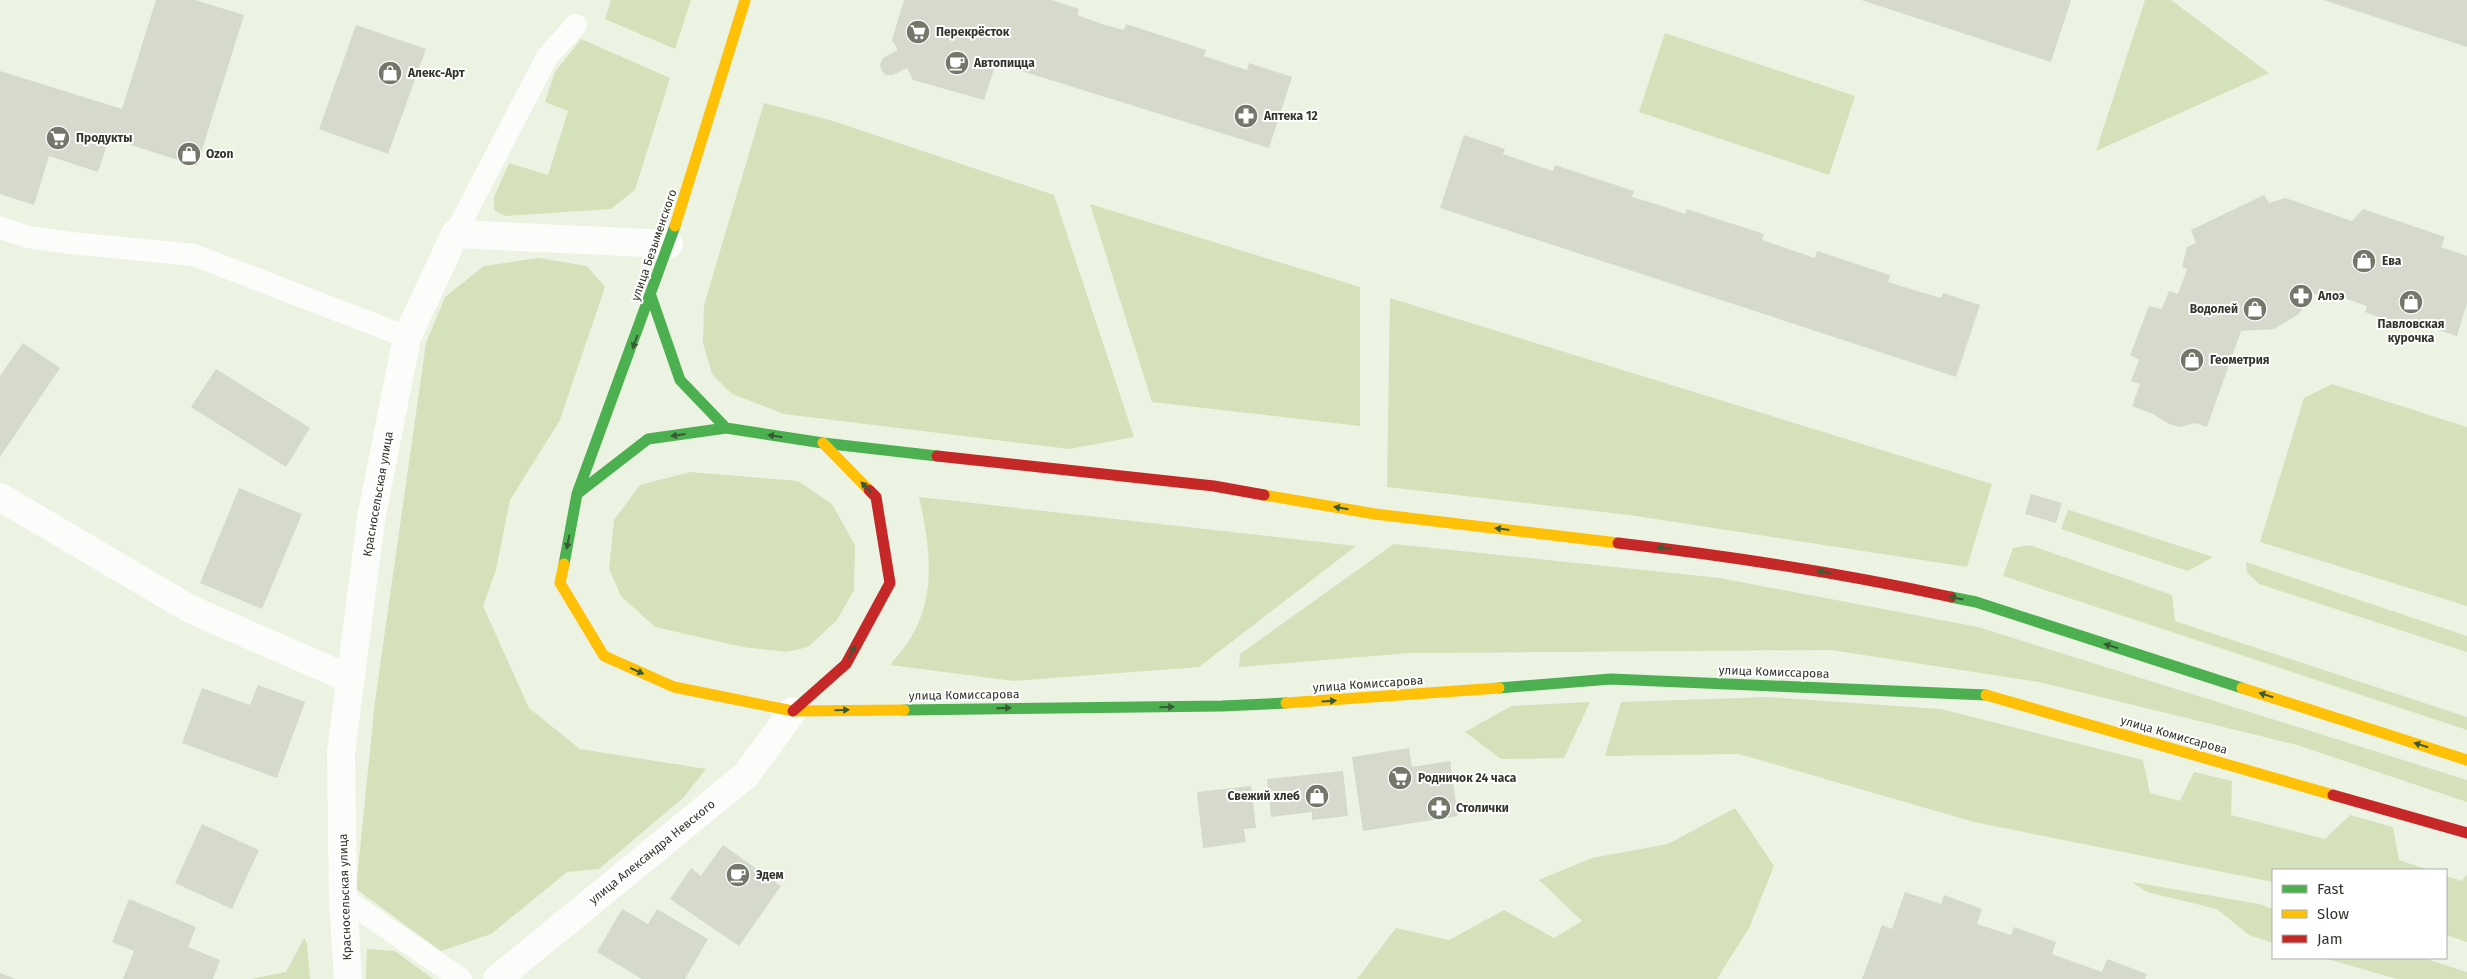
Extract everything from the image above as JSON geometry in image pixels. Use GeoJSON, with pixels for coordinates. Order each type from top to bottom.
{"type":"FeatureCollection","features":[{"type":"Feature","properties":{"kind":"main road","name":"улица Безыменского"},"geometry":{"type":"LineString","coordinates":[[577,494],[669,244],[745,0]]}},
{"type":"Feature","properties":{"kind":"main road"},"geometry":{"type":"LineString","coordinates":[[651,296],[680,380],[726,428]]}},
{"type":"Feature","properties":{"kind":"main road"},"geometry":{"type":"LineString","coordinates":[[577,494],[648,439],[726,428],[823,443],[1214,486],[1375,514],[1722,555],[1872,580],[1976,602],[2467,760]]}},
{"type":"Feature","properties":{"kind":"main road"},"geometry":{"type":"LineString","coordinates":[[793,711],[846,664],[890,583],[876,497],[823,443]]}},
{"type":"Feature","properties":{"kind":"main road","name":"улица Комиссарова"},"geometry":{"type":"LineString","coordinates":[[577,494],[560,583],[604,656],[674,687],[793,711],[1222,706],[1346,700],[1611,679],[1988,695],[2467,833]]}},
{"type":"Feature","properties":{"kind":"street"},"geometry":{"type":"LineString","coordinates":[[455,234],[669,244]]}},
{"type":"Feature","properties":{"kind":"street","name":"Красносельская улица"},"geometry":{"type":"LineString","coordinates":[[348,979],[343,898],[341,754],[371,519],[408,337],[455,234]]}},
{"type":"Feature","properties":{"kind":"street"},"geometry":{"type":"LineString","coordinates":[[0,497],[190,609],[350,679]]}},
{"type":"Feature","properties":{"kind":"street","name":"улица Александра Невского"},"geometry":{"type":"LineString","coordinates":[[497,979],[746,775],[793,711]]}},
{"type":"Feature","properties":{"kind":"lane"},"geometry":{"type":"LineString","coordinates":[[455,234],[548,57],[576,24]]}},
{"type":"Feature","properties":{"kind":"lane"},"geometry":{"type":"LineString","coordinates":[[0,228],[28,237],[194,255],[408,337]]}},
{"type":"Feature","properties":{"kind":"lane"},"geometry":{"type":"LineString","coordinates":[[343,898],[461,979]]}},
{"type":"Feature","properties":{"kind":"green space"},"geometry":{"type":"Polygon","coordinates":[[[611,0],[691,0],[675,49],[605,19],[611,0]]]}},
{"type":"Feature","properties":{"kind":"green space"},"geometry":{"type":"Polygon","coordinates":[[[2145,0],[2171,0],[2269,73],[2096,151],[2145,0]]]}},
{"type":"Feature","properties":{"kind":"green space"},"geometry":{"type":"Polygon","coordinates":[[[1665,33],[1855,96],[1829,175],[1639,112],[1665,33]]]}},
{"type":"Feature","properties":{"kind":"green space"},"geometry":{"type":"Polygon","coordinates":[[[581,39],[670,78],[635,190],[611,209],[505,216],[494,210],[494,197],[509,163],[548,175],[568,111],[545,102],[555,72],[581,39]]]}},
{"type":"Feature","properties":{"kind":"green space"},"geometry":{"type":"Polygon","coordinates":[[[764,103],[833,121],[1054,195],[1134,437],[1069,449],[784,414],[732,394],[712,374],[703,343],[704,305],[764,103]]]}},
{"type":"Feature","properties":{"kind":"green space"},"geometry":{"type":"Polygon","coordinates":[[[1090,204],[1360,287],[1360,426],[1152,402],[1090,204]]]}},
{"type":"Feature","properties":{"kind":"green space"},"geometry":{"type":"Polygon","coordinates":[[[538,258],[587,266],[605,287],[560,420],[510,500],[496,570],[483,606],[529,708],[580,749],[706,769],[683,798],[599,869],[567,872],[491,934],[441,951],[356,889],[375,701],[426,343],[445,297],[484,266],[538,258]]]}},
{"type":"Feature","properties":{"kind":"green space"},"geometry":{"type":"Polygon","coordinates":[[[1390,298],[1992,484],[1967,567],[1629,515],[1387,487],[1390,298]]]}},
{"type":"Feature","properties":{"kind":"green space"},"geometry":{"type":"Polygon","coordinates":[[[2332,384],[2467,427],[2467,606],[2260,542],[2304,398],[2332,384]]]}},
{"type":"Feature","properties":{"kind":"green space"},"geometry":{"type":"Polygon","coordinates":[[[690,472],[798,481],[832,504],[855,545],[854,590],[837,620],[808,647],[787,652],[743,647],[655,627],[621,596],[609,569],[614,520],[640,485],[690,472]]]}},
{"type":"Feature","properties":{"kind":"green space"},"geometry":{"type":"Polygon","coordinates":[[[919,497],[1356,546],[1199,667],[1014,681],[890,665],[913,634],[921,618],[928,584],[928,549],[919,497]]]}},
{"type":"Feature","properties":{"kind":"green space"},"geometry":{"type":"Polygon","coordinates":[[[2068,510],[2213,557],[2188,571],[2061,529],[2068,510]]]}},
{"type":"Feature","properties":{"kind":"green space"},"geometry":{"type":"Polygon","coordinates":[[[1394,544],[1720,578],[1978,627],[2467,780],[2467,802],[2297,745],[2039,682],[1831,650],[1410,653],[1239,667],[1240,654],[1394,544]]]}},
{"type":"Feature","properties":{"kind":"green space"},"geometry":{"type":"Polygon","coordinates":[[[2030,545],[2172,595],[2175,621],[2467,717],[2467,730],[2003,576],[2013,548],[2030,545]]]}},
{"type":"Feature","properties":{"kind":"green space"},"geometry":{"type":"Polygon","coordinates":[[[2246,562],[2467,636],[2467,652],[2259,584],[2247,573],[2246,562]]]}},
{"type":"Feature","properties":{"kind":"green space"},"geometry":{"type":"Polygon","coordinates":[[[1766,697],[1941,709],[2143,760],[2150,793],[2180,801],[2194,772],[2232,781],[2231,815],[2325,839],[2350,815],[2393,827],[2399,860],[2426,869],[2272,869],[2272,882],[1974,822],[1739,754],[1605,756],[1621,702],[1766,697]]]}},
{"type":"Feature","properties":{"kind":"green space"},"geometry":{"type":"Polygon","coordinates":[[[1590,702],[1564,758],[1501,759],[1465,732],[1511,706],[1590,702]]]}},
{"type":"Feature","properties":{"kind":"green space"},"geometry":{"type":"Polygon","coordinates":[[[1735,808],[1774,866],[1749,928],[1717,979],[1357,979],[1396,928],[1449,940],[1504,910],[1554,938],[1582,921],[1539,880],[1592,858],[1668,844],[1735,808]]]}},
{"type":"Feature","properties":{"kind":"green space"},"geometry":{"type":"Polygon","coordinates":[[[2467,874],[2467,942],[2447,935],[2447,876],[2462,881],[2467,874]]]}},
{"type":"Feature","properties":{"kind":"green space"},"geometry":{"type":"Polygon","coordinates":[[[2132,882],[2259,904],[2272,909],[2272,943],[2249,935],[2217,909],[2147,892],[2132,882]]]}},
{"type":"Feature","properties":{"kind":"green space"},"geometry":{"type":"Polygon","coordinates":[[[304,938],[307,943],[310,979],[251,979],[286,972],[304,938]]]}},
{"type":"Feature","properties":{"kind":"green space"},"geometry":{"type":"Polygon","coordinates":[[[367,949],[395,951],[433,979],[366,979],[367,949]]]}},
{"type":"Feature","properties":{"kind":"green space"},"geometry":{"type":"Polygon","coordinates":[[[2327,959],[2426,959],[2467,972],[2467,979],[2397,979],[2327,959]]]}},
{"type":"Feature","properties":{"kind":"building"},"geometry":{"type":"Polygon","coordinates":[[[156,0],[195,0],[244,15],[197,166],[109,138],[98,172],[49,156],[34,205],[0,194],[0,71],[122,109],[156,0]]]}},
{"type":"Feature","properties":{"kind":"building"},"geometry":{"type":"Polygon","coordinates":[[[904,0],[1051,0],[1079,9],[1077,15],[1102,24],[1124,30],[1126,24],[1206,50],[1204,56],[1247,70],[1249,63],[1292,77],[1269,148],[996,63],[984,100],[913,80],[907,68],[893,75],[886,75],[881,70],[880,64],[883,58],[898,50],[892,40],[904,0]]]}},
{"type":"Feature","properties":{"kind":"building"},"geometry":{"type":"Polygon","coordinates":[[[1861,0],[2071,0],[2051,62],[1861,0]]]}},
{"type":"Feature","properties":{"kind":"building"},"geometry":{"type":"Polygon","coordinates":[[[2323,0],[2467,0],[2467,47],[2323,0]]]}},
{"type":"Feature","properties":{"kind":"building"},"geometry":{"type":"Polygon","coordinates":[[[356,25],[426,49],[388,154],[319,129],[356,25]]]}},
{"type":"Feature","properties":{"kind":"building"},"geometry":{"type":"Polygon","coordinates":[[[1464,135],[1505,149],[1503,154],[1553,171],[1555,165],[1634,191],[1632,197],[1685,214],[1687,209],[1764,234],[1762,240],[1815,258],[1817,251],[1890,275],[1888,282],[1941,298],[1943,293],[1980,305],[1956,377],[1440,208],[1464,135]]]}},
{"type":"Feature","properties":{"kind":"building"},"geometry":{"type":"Polygon","coordinates":[[[2264,195],[2269,203],[2285,198],[2352,221],[2363,209],[2445,237],[2441,247],[2467,256],[2467,303],[2457,336],[2403,319],[2401,325],[2365,312],[2367,306],[2326,292],[2325,298],[2312,293],[2299,314],[2274,329],[2241,331],[2207,427],[2195,423],[2180,427],[2169,424],[2153,414],[2132,406],[2140,384],[2131,381],[2139,360],[2130,355],[2149,306],[2162,309],[2169,291],[2178,294],[2187,269],[2182,267],[2187,247],[2196,243],[2191,230],[2264,195]]]}},
{"type":"Feature","properties":{"kind":"building"},"geometry":{"type":"Polygon","coordinates":[[[23,343],[60,368],[0,457],[0,376],[23,343]]]}},
{"type":"Feature","properties":{"kind":"building"},"geometry":{"type":"Polygon","coordinates":[[[216,369],[310,428],[286,467],[191,407],[216,369]]]}},
{"type":"Feature","properties":{"kind":"building"},"geometry":{"type":"Polygon","coordinates":[[[239,488],[302,514],[262,609],[200,583],[239,488]]]}},
{"type":"Feature","properties":{"kind":"building"},"geometry":{"type":"Polygon","coordinates":[[[2031,494],[2062,503],[2056,523],[2025,514],[2031,494]]]}},
{"type":"Feature","properties":{"kind":"building"},"geometry":{"type":"Polygon","coordinates":[[[258,685],[305,702],[277,778],[182,743],[202,688],[250,705],[258,685]]]}},
{"type":"Feature","properties":{"kind":"building"},"geometry":{"type":"Polygon","coordinates":[[[1409,748],[1412,767],[1450,761],[1458,816],[1363,831],[1352,757],[1409,748]]]}},
{"type":"Feature","properties":{"kind":"building"},"geometry":{"type":"Polygon","coordinates":[[[1343,771],[1348,816],[1312,820],[1312,812],[1271,817],[1267,779],[1343,771]]]}},
{"type":"Feature","properties":{"kind":"building"},"geometry":{"type":"Polygon","coordinates":[[[1251,786],[1256,828],[1244,829],[1246,842],[1203,848],[1197,792],[1251,786]]]}},
{"type":"Feature","properties":{"kind":"building"},"geometry":{"type":"Polygon","coordinates":[[[202,824],[259,850],[232,909],[175,883],[202,824]]]}},
{"type":"Feature","properties":{"kind":"building"},"geometry":{"type":"Polygon","coordinates":[[[723,845],[781,886],[739,946],[670,899],[691,868],[701,876],[723,845]]]}},
{"type":"Feature","properties":{"kind":"building"},"geometry":{"type":"Polygon","coordinates":[[[1905,892],[1941,904],[1944,895],[1982,909],[1977,924],[2011,935],[2014,927],[2056,942],[2052,954],[2102,972],[2107,959],[2147,974],[2145,979],[1862,979],[1882,925],[1892,929],[1905,892]]]}},
{"type":"Feature","properties":{"kind":"building"},"geometry":{"type":"Polygon","coordinates":[[[129,899],[196,927],[188,947],[220,960],[213,979],[123,979],[134,951],[112,942],[129,899]]]}},
{"type":"Feature","properties":{"kind":"building"},"geometry":{"type":"Polygon","coordinates":[[[622,909],[648,924],[657,909],[708,939],[685,979],[642,979],[597,952],[622,909]]]}},
{"type":"Feature","properties":{"kind":"building"},"geometry":{"type":"Polygon","coordinates":[[[0,973],[15,979],[0,979],[0,973]]]}},
{"type":"Feature","properties":{"kind":"traffic: fast"},"geometry":{"type":"LineString","coordinates":[[564,564],[577,494],[675,226]]}},
{"type":"Feature","properties":{"kind":"traffic: fast"},"geometry":{"type":"LineString","coordinates":[[651,296],[680,380],[726,428]]}},
{"type":"Feature","properties":{"kind":"traffic: fast"},"geometry":{"type":"LineString","coordinates":[[577,494],[648,439],[726,428],[823,443],[937,456]]}},
{"type":"Feature","properties":{"kind":"traffic: fast"},"geometry":{"type":"LineString","coordinates":[[1951,597],[1976,602],[2242,688]]}},
{"type":"Feature","properties":{"kind":"traffic: fast"},"geometry":{"type":"LineString","coordinates":[[1499,688],[1611,679],[1986,695]]}},
{"type":"Feature","properties":{"kind":"traffic: fast"},"geometry":{"type":"LineString","coordinates":[[904,710],[1222,706],[1286,703]]}},
{"type":"Feature","properties":{"kind":"traffic: slow"},"geometry":{"type":"LineString","coordinates":[[675,226],[745,0]]}},
{"type":"Feature","properties":{"kind":"traffic: slow"},"geometry":{"type":"LineString","coordinates":[[823,443],[869,490]]}},
{"type":"Feature","properties":{"kind":"traffic: slow"},"geometry":{"type":"LineString","coordinates":[[1264,495],[1375,514],[1618,543]]}},
{"type":"Feature","properties":{"kind":"traffic: slow"},"geometry":{"type":"LineString","coordinates":[[564,564],[560,583],[604,656],[674,687],[793,711],[904,710]]}},
{"type":"Feature","properties":{"kind":"traffic: slow"},"geometry":{"type":"LineString","coordinates":[[1286,703],[1499,688]]}},
{"type":"Feature","properties":{"kind":"traffic: slow"},"geometry":{"type":"LineString","coordinates":[[2242,688],[2467,760]]}},
{"type":"Feature","properties":{"kind":"traffic: slow"},"geometry":{"type":"LineString","coordinates":[[1986,695],[2333,795]]}},
{"type":"Feature","properties":{"kind":"traffic: jam"},"geometry":{"type":"LineString","coordinates":[[937,456],[1214,486],[1264,495]]}},
{"type":"Feature","properties":{"kind":"traffic: jam"},"geometry":{"type":"LineString","coordinates":[[793,711],[846,664],[890,583],[876,497],[869,490]]}},
{"type":"Feature","properties":{"kind":"traffic: jam"},"geometry":{"type":"LineString","coordinates":[[1618,543],[1785,566],[1951,597]]}},
{"type":"Feature","properties":{"kind":"traffic: jam"},"geometry":{"type":"LineString","coordinates":[[2333,795],[2467,833]]}},
{"type":"Feature","properties":{"kind":"place","name":"Перекрёсток"},"geometry":{"type":"Point","coordinates":[918,32]}},
{"type":"Feature","properties":{"kind":"place","name":"Автопицца"},"geometry":{"type":"Point","coordinates":[957,63]}},
{"type":"Feature","properties":{"kind":"place","name":"Алекс-Арт"},"geometry":{"type":"Point","coordinates":[390,73]}},
{"type":"Feature","properties":{"kind":"place","name":"Аптека 12"},"geometry":{"type":"Point","coordinates":[1246,116]}},
{"type":"Feature","properties":{"kind":"place","name":"Продукты"},"geometry":{"type":"Point","coordinates":[58,138]}},
{"type":"Feature","properties":{"kind":"place","name":"Ozon"},"geometry":{"type":"Point","coordinates":[189,154]}},
{"type":"Feature","properties":{"kind":"place","name":"Ева"},"geometry":{"type":"Point","coordinates":[2364,261]}},
{"type":"Feature","properties":{"kind":"place","name":"Алоэ"},"geometry":{"type":"Point","coordinates":[2301,296]}},
{"type":"Feature","properties":{"kind":"place","name":"Павловская курочка"},"geometry":{"type":"Point","coordinates":[2411,302]}},
{"type":"Feature","properties":{"kind":"place","name":"Водолей"},"geometry":{"type":"Point","coordinates":[2255,309]}},
{"type":"Feature","properties":{"kind":"place","name":"Геометрия"},"geometry":{"type":"Point","coordinates":[2192,360]}},
{"type":"Feature","properties":{"kind":"place","name":"Родничок 24 часа"},"geometry":{"type":"Point","coordinates":[1400,778]}},
{"type":"Feature","properties":{"kind":"place","name":"Свежий хлеб"},"geometry":{"type":"Point","coordinates":[1317,796]}},
{"type":"Feature","properties":{"kind":"place","name":"Столички"},"geometry":{"type":"Point","coordinates":[1439,808]}},
{"type":"Feature","properties":{"kind":"place","name":"Эдем"},"geometry":{"type":"Point","coordinates":[738,875]}}]}
